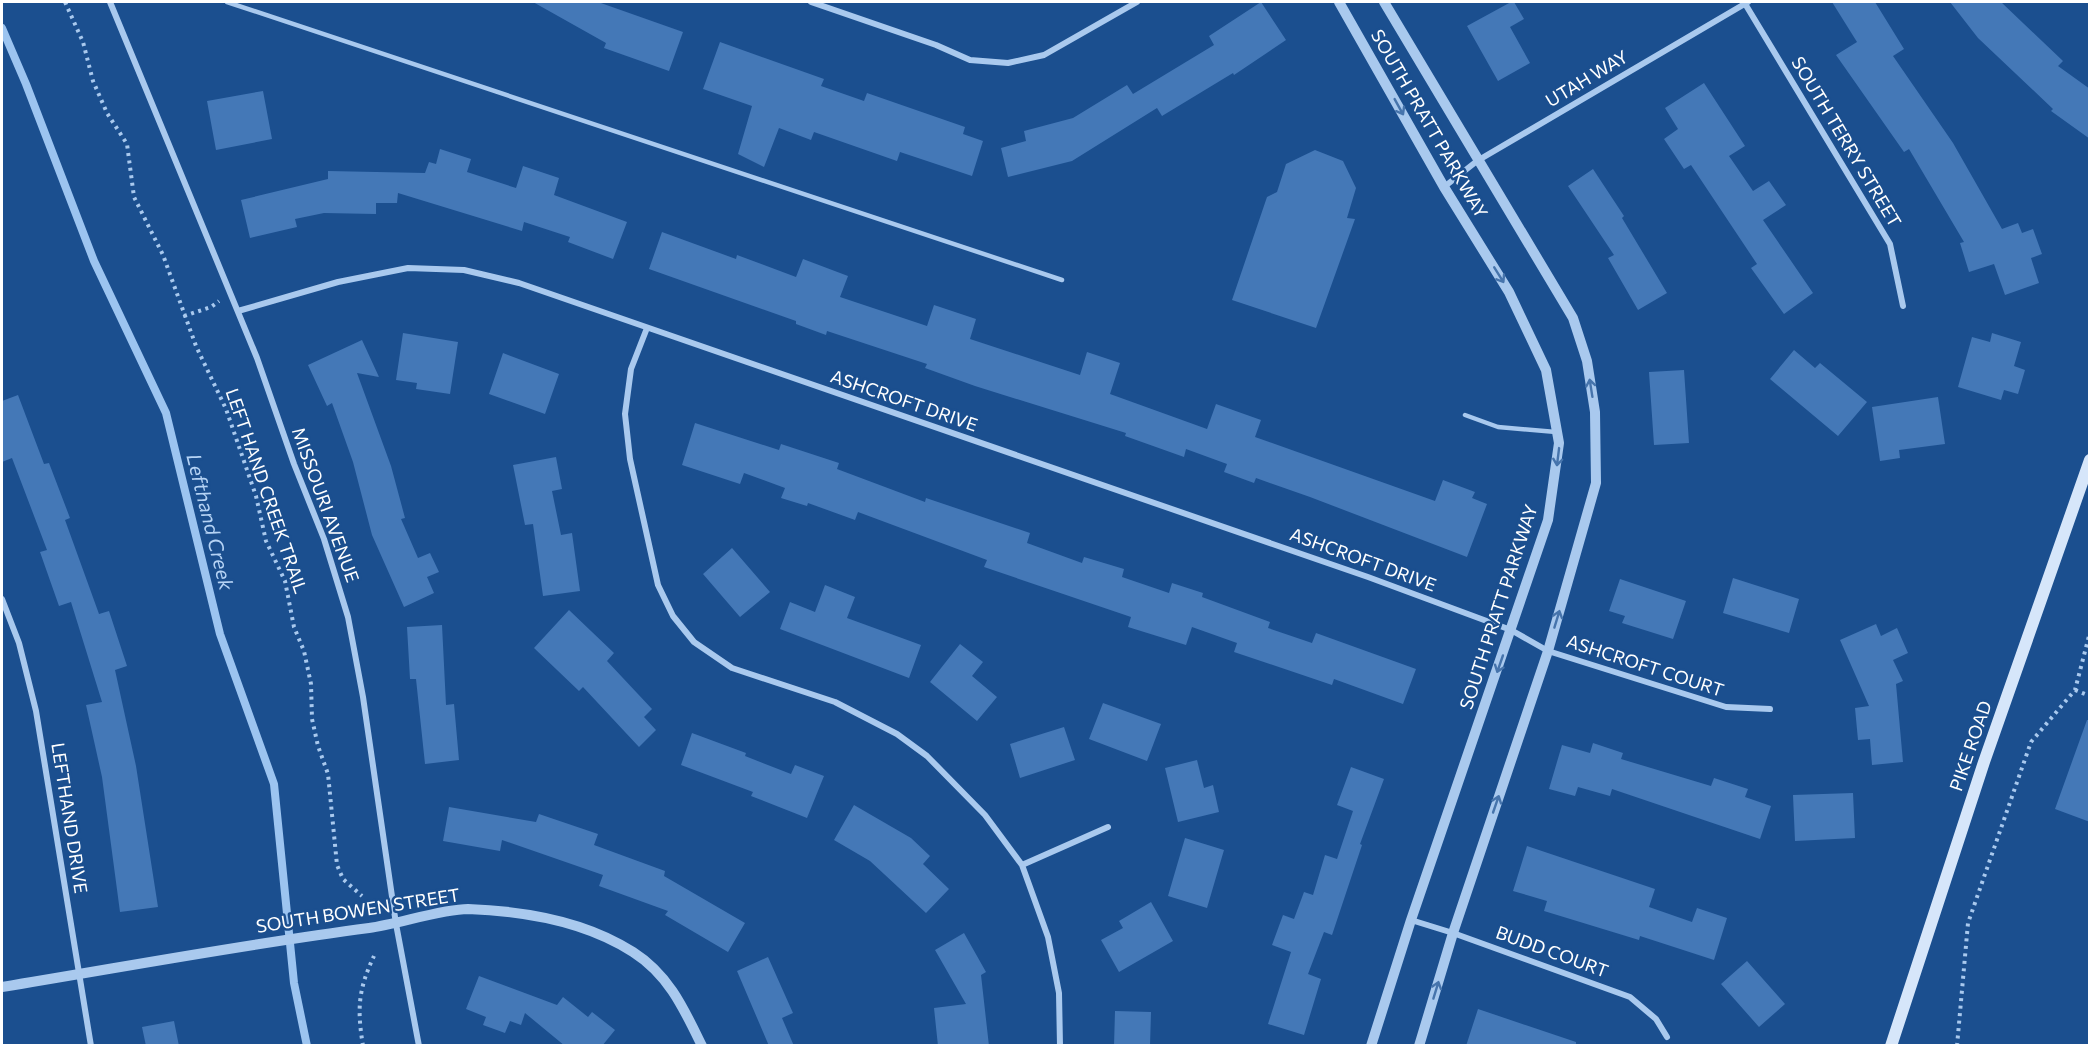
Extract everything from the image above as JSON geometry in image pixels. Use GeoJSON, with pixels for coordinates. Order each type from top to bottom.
{"type":"FeatureCollection","features":[{"type":"Feature","properties":{"kind":"main road","name":"PIKE ROAD"},"geometry":{"type":"LineString","coordinates":[[1891,1046],[1984,762],[2090,460]]}},
{"type":"Feature","properties":{"kind":"street","name":"MISSOURI AVENUE"},"geometry":{"type":"LineString","coordinates":[[110,2],[238,311],[324,539],[348,617],[363,697],[396,924],[419,1046]]}},
{"type":"Feature","properties":{"kind":"street"},"geometry":{"type":"LineString","coordinates":[[812,2],[936,45],[970,60],[1008,63],[1044,56],[1137,2]]}},
{"type":"Feature","properties":{"kind":"street","name":"SOUTH PRATT PARKWAY"},"geometry":{"type":"LineString","coordinates":[[1339,2],[1444,187],[1509,292],[1546,370],[1559,443],[1548,520],[1411,920],[1371,1046]]}},
{"type":"Feature","properties":{"kind":"street","name":"SOUTH PRATT PARKWAY"},"geometry":{"type":"LineString","coordinates":[[1384,2],[1477,161],[1573,318],[1587,361],[1595,412],[1596,483],[1548,651],[1453,933],[1419,1046]]}},
{"type":"Feature","properties":{"kind":"street","name":"UTAH WAY"},"geometry":{"type":"LineString","coordinates":[[1444,187],[1477,161],[1745,2]]}},
{"type":"Feature","properties":{"kind":"street","name":"SOUTH TERRY STREET"},"geometry":{"type":"LineString","coordinates":[[1745,2],[1890,244],[1903,306]]}},
{"type":"Feature","properties":{"kind":"street","name":"ASHCROFT DRIVE"},"geometry":{"type":"LineString","coordinates":[[238,311],[338,282],[408,268],[464,270],[519,283],[1368,577],[1512,630],[1548,651]]}},
{"type":"Feature","properties":{"kind":"street"},"geometry":{"type":"LineString","coordinates":[[646,328],[631,369],[625,414],[630,459],[658,585],[673,616],[694,642],[732,668],[835,702],[897,734],[927,756],[985,815],[1022,865],[1048,937],[1059,993],[1060,1046]]}},
{"type":"Feature","properties":{"kind":"street","name":"LEFTHAND DRIVE"},"geometry":{"type":"LineString","coordinates":[[2,599],[19,643],[36,711],[92,1046]]}},
{"type":"Feature","properties":{"kind":"street","name":"ASHCROFT COURT"},"geometry":{"type":"LineString","coordinates":[[1548,651],[1726,707],[1770,709]]}},
{"type":"Feature","properties":{"kind":"street"},"geometry":{"type":"LineString","coordinates":[[1022,865],[1108,827]]}},
{"type":"Feature","properties":{"kind":"street","name":"SOUTH BOWEN STREET"},"geometry":{"type":"LineString","coordinates":[[2,987],[302,935],[396,924],[465,909],[525,914],[590,930],[634,952],[662,976],[678,995],[702,1046]]}},
{"type":"Feature","properties":{"kind":"street","name":"BUDD COURT"},"geometry":{"type":"LineString","coordinates":[[1411,920],[1630,997],[1656,1020],[1667,1037]]}},
{"type":"Feature","properties":{"kind":"lane"},"geometry":{"type":"LineString","coordinates":[[227,2],[1062,280]]}},
{"type":"Feature","properties":{"kind":"lane"},"geometry":{"type":"LineString","coordinates":[[1465,415],[1498,427],[1557,432]]}},
{"type":"Feature","properties":{"kind":"path","name":"LEFT HAND CREEK TRAIL"},"geometry":{"type":"LineString","coordinates":[[65,2],[83,42],[93,81],[107,113],[127,144],[134,197],[163,255],[184,316],[226,409],[256,495],[266,541],[285,581],[294,627],[304,651],[311,684],[316,737],[328,774],[337,864],[343,879],[362,896]]}},
{"type":"Feature","properties":{"kind":"path"},"geometry":{"type":"LineString","coordinates":[[184,316],[211,307]]}},
{"type":"Feature","properties":{"kind":"path"},"geometry":{"type":"LineString","coordinates":[[1957,1046],[1968,923],[2031,742],[2075,690],[2090,632]]}},
{"type":"Feature","properties":{"kind":"path"},"geometry":{"type":"LineString","coordinates":[[2075,690],[2090,696]]}},
{"type":"Feature","properties":{"kind":"path"},"geometry":{"type":"LineString","coordinates":[[363,1046],[359,1020],[361,983],[374,956]]}},
{"type":"Feature","properties":{"kind":"building"},"geometry":{"type":"Polygon","coordinates":[[[533,2],[598,2],[683,32],[669,71],[604,48],[606,43],[533,2]]]}},
{"type":"Feature","properties":{"kind":"building"},"geometry":{"type":"Polygon","coordinates":[[[1261,2],[1286,40],[1234,75],[1233,73],[1162,116],[1157,108],[1072,161],[1008,177],[1001,148],[1026,141],[1024,131],[1073,118],[1127,85],[1133,94],[1214,45],[1209,36],[1261,2]]]}},
{"type":"Feature","properties":{"kind":"building"},"geometry":{"type":"Polygon","coordinates":[[[1514,2],[1524,19],[1510,27],[1530,63],[1498,81],[1467,26],[1514,2]]]}},
{"type":"Feature","properties":{"kind":"building"},"geometry":{"type":"Polygon","coordinates":[[[1832,2],[1875,2],[1904,49],[1893,56],[1953,143],[2002,229],[2018,223],[2022,233],[2033,229],[2042,254],[2031,258],[2039,283],[2005,295],[1994,264],[1969,272],[1960,243],[1964,242],[1909,149],[1904,152],[1836,55],[1857,42],[1832,2]]]}},
{"type":"Feature","properties":{"kind":"building"},"geometry":{"type":"Polygon","coordinates":[[[1950,2],[2001,2],[2063,61],[2058,66],[2090,89],[2090,139],[2051,111],[2053,109],[1978,38],[1950,2]]]}},
{"type":"Feature","properties":{"kind":"building"},"geometry":{"type":"Polygon","coordinates":[[[720,42],[824,79],[821,86],[864,101],[867,93],[965,127],[963,134],[983,141],[972,176],[900,152],[897,161],[814,132],[811,140],[779,128],[764,167],[738,154],[752,106],[703,89],[720,42]]]}},
{"type":"Feature","properties":{"kind":"building"},"geometry":{"type":"Polygon","coordinates":[[[1704,83],[1745,146],[1729,156],[1753,191],[1769,181],[1786,205],[1763,220],[1813,293],[1784,314],[1751,268],[1757,264],[1691,165],[1684,169],[1664,139],[1678,129],[1665,108],[1704,83]]]}},
{"type":"Feature","properties":{"kind":"building"},"geometry":{"type":"Polygon","coordinates":[[[263,91],[272,139],[216,150],[207,101],[263,91]]]}},
{"type":"Feature","properties":{"kind":"building"},"geometry":{"type":"Polygon","coordinates":[[[440,149],[471,159],[467,172],[516,188],[523,166],[559,178],[554,195],[627,222],[613,259],[568,242],[570,237],[524,222],[522,231],[398,193],[397,203],[376,203],[376,214],[324,213],[295,219],[297,227],[250,238],[241,200],[328,179],[328,171],[425,173],[429,162],[436,164],[440,149]]]}},
{"type":"Feature","properties":{"kind":"building"},"geometry":{"type":"Polygon","coordinates":[[[1315,150],[1343,161],[1356,188],[1347,218],[1355,219],[1316,328],[1232,300],[1267,197],[1277,192],[1286,164],[1315,150]]]}},
{"type":"Feature","properties":{"kind":"building"},"geometry":{"type":"Polygon","coordinates":[[[1593,169],[1624,216],[1622,218],[1667,293],[1638,310],[1608,258],[1614,255],[1568,186],[1593,169]]]}},
{"type":"Feature","properties":{"kind":"building"},"geometry":{"type":"Polygon","coordinates":[[[662,232],[736,259],[737,255],[796,277],[803,259],[848,276],[840,297],[927,326],[934,305],[976,319],[970,339],[1080,375],[1087,352],[1120,363],[1110,394],[1207,429],[1216,404],[1261,420],[1255,437],[1435,501],[1443,480],[1475,492],[1472,498],[1487,504],[1467,557],[1256,478],[1254,483],[1224,472],[1227,464],[1186,449],[1184,457],[1125,436],[1126,433],[925,368],[927,364],[827,331],[826,335],[796,324],[796,321],[649,269],[662,232]]]}},
{"type":"Feature","properties":{"kind":"building"},"geometry":{"type":"Polygon","coordinates":[[[403,333],[458,342],[450,394],[416,389],[417,383],[396,380],[403,333]]]}},
{"type":"Feature","properties":{"kind":"building"},"geometry":{"type":"Polygon","coordinates":[[[1992,333],[2021,342],[2014,366],[2025,370],[2018,394],[2004,390],[2001,400],[1958,387],[1972,337],[1990,342],[1992,333]]]}},
{"type":"Feature","properties":{"kind":"building"},"geometry":{"type":"Polygon","coordinates":[[[362,340],[379,377],[357,373],[391,466],[405,518],[401,519],[418,558],[430,553],[439,572],[427,577],[434,593],[404,607],[372,535],[353,462],[332,403],[327,406],[308,365],[362,340]]]}},
{"type":"Feature","properties":{"kind":"building"},"geometry":{"type":"Polygon","coordinates":[[[1794,350],[1815,368],[1820,363],[1867,402],[1838,436],[1770,379],[1794,350]]]}},
{"type":"Feature","properties":{"kind":"building"},"geometry":{"type":"Polygon","coordinates":[[[503,353],[559,374],[545,414],[489,394],[503,353]]]}},
{"type":"Feature","properties":{"kind":"building"},"geometry":{"type":"Polygon","coordinates":[[[1684,370],[1689,443],[1654,445],[1649,372],[1684,370]]]}},
{"type":"Feature","properties":{"kind":"building"},"geometry":{"type":"Polygon","coordinates":[[[18,395],[44,464],[49,463],[70,518],[65,520],[99,614],[109,611],[127,666],[115,670],[136,766],[158,907],[120,912],[102,777],[86,705],[102,702],[71,602],[59,606],[40,552],[47,550],[12,458],[2,462],[2,401],[18,395]]]}},
{"type":"Feature","properties":{"kind":"building"},"geometry":{"type":"Polygon","coordinates":[[[1938,397],[1945,444],[1899,450],[1900,458],[1880,461],[1872,407],[1938,397]]]}},
{"type":"Feature","properties":{"kind":"building"},"geometry":{"type":"Polygon","coordinates":[[[695,423],[779,450],[781,444],[839,463],[837,469],[925,502],[926,498],[1030,533],[1027,543],[1082,563],[1084,557],[1124,569],[1122,577],[1169,593],[1172,583],[1203,593],[1202,597],[1270,622],[1268,628],[1312,643],[1316,633],[1416,669],[1403,704],[1334,679],[1332,685],[1234,652],[1237,643],[1192,627],[1186,645],[1128,627],[1131,617],[984,567],[987,560],[858,512],[855,520],[808,503],[807,506],[781,498],[785,488],[744,473],[740,484],[682,465],[695,423]]]}},
{"type":"Feature","properties":{"kind":"building"},"geometry":{"type":"Polygon","coordinates":[[[556,457],[562,489],[552,491],[561,535],[572,533],[580,591],[543,596],[533,524],[525,525],[513,465],[556,457]]]}},
{"type":"Feature","properties":{"kind":"building"},"geometry":{"type":"Polygon","coordinates":[[[732,548],[770,592],[740,617],[703,574],[732,548]]]}},
{"type":"Feature","properties":{"kind":"building"},"geometry":{"type":"Polygon","coordinates":[[[1733,578],[1799,599],[1789,633],[1723,613],[1733,578]]]}},
{"type":"Feature","properties":{"kind":"building"},"geometry":{"type":"Polygon","coordinates":[[[1620,579],[1686,601],[1673,639],[1622,623],[1625,616],[1609,611],[1620,579]]]}},
{"type":"Feature","properties":{"kind":"building"},"geometry":{"type":"Polygon","coordinates":[[[825,585],[855,597],[847,618],[921,645],[909,678],[780,629],[790,602],[815,612],[825,585]]]}},
{"type":"Feature","properties":{"kind":"building"},"geometry":{"type":"Polygon","coordinates":[[[569,610],[614,653],[607,661],[652,709],[644,717],[656,730],[639,747],[583,687],[579,691],[534,648],[569,610]]]}},
{"type":"Feature","properties":{"kind":"building"},"geometry":{"type":"Polygon","coordinates":[[[1876,624],[1881,636],[1897,628],[1908,653],[1893,660],[1903,681],[1896,684],[1903,762],[1872,765],[1870,739],[1858,740],[1855,708],[1869,706],[1840,640],[1876,624]]]}},
{"type":"Feature","properties":{"kind":"building"},"geometry":{"type":"Polygon","coordinates":[[[442,625],[446,705],[454,704],[459,760],[425,764],[416,679],[410,679],[407,627],[442,625]]]}},
{"type":"Feature","properties":{"kind":"building"},"geometry":{"type":"Polygon","coordinates":[[[960,644],[983,662],[972,676],[997,697],[977,721],[930,682],[960,644]]]}},
{"type":"Feature","properties":{"kind":"building"},"geometry":{"type":"Polygon","coordinates":[[[1103,703],[1161,724],[1147,761],[1089,739],[1103,703]]]}},
{"type":"Feature","properties":{"kind":"building"},"geometry":{"type":"Polygon","coordinates":[[[2087,720],[2090,720],[2090,822],[2055,809],[2087,720]]]}},
{"type":"Feature","properties":{"kind":"building"},"geometry":{"type":"Polygon","coordinates":[[[1064,727],[1075,760],[1020,778],[1010,744],[1064,727]]]}},
{"type":"Feature","properties":{"kind":"building"},"geometry":{"type":"Polygon","coordinates":[[[692,733],[746,753],[745,756],[791,774],[795,765],[824,776],[807,818],[751,796],[753,792],[681,765],[692,733]]]}},
{"type":"Feature","properties":{"kind":"building"},"geometry":{"type":"Polygon","coordinates":[[[1593,743],[1623,753],[1621,759],[1711,786],[1714,778],[1748,789],[1745,797],[1771,806],[1760,839],[1612,789],[1610,796],[1578,787],[1575,796],[1549,789],[1562,745],[1590,753],[1593,743]]]}},
{"type":"Feature","properties":{"kind":"building"},"geometry":{"type":"Polygon","coordinates":[[[1197,760],[1204,788],[1213,785],[1219,812],[1178,822],[1165,768],[1197,760]]]}},
{"type":"Feature","properties":{"kind":"building"},"geometry":{"type":"Polygon","coordinates":[[[1351,767],[1384,779],[1360,844],[1362,845],[1332,935],[1324,932],[1308,974],[1321,979],[1304,1035],[1268,1024],[1291,952],[1272,945],[1283,915],[1294,919],[1304,892],[1313,895],[1325,855],[1337,859],[1353,811],[1337,805],[1351,767]]]}},
{"type":"Feature","properties":{"kind":"building"},"geometry":{"type":"Polygon","coordinates":[[[1853,793],[1855,838],[1795,841],[1793,795],[1853,793]]]}},
{"type":"Feature","properties":{"kind":"building"},"geometry":{"type":"Polygon","coordinates":[[[854,805],[911,838],[930,856],[923,864],[949,889],[926,913],[870,861],[834,840],[854,805]]]}},
{"type":"Feature","properties":{"kind":"building"},"geometry":{"type":"Polygon","coordinates":[[[449,807],[536,822],[539,814],[598,834],[594,845],[665,871],[664,876],[745,923],[728,952],[665,915],[668,911],[599,886],[603,875],[502,840],[500,851],[443,841],[449,807]]]}},
{"type":"Feature","properties":{"kind":"building"},"geometry":{"type":"Polygon","coordinates":[[[1185,838],[1224,850],[1207,908],[1168,896],[1185,838]]]}},
{"type":"Feature","properties":{"kind":"building"},"geometry":{"type":"Polygon","coordinates":[[[1527,846],[1655,889],[1649,907],[1692,922],[1697,908],[1727,918],[1714,960],[1640,936],[1639,940],[1544,911],[1547,901],[1513,891],[1527,846]]]}},
{"type":"Feature","properties":{"kind":"building"},"geometry":{"type":"Polygon","coordinates":[[[1151,902],[1173,941],[1119,972],[1101,940],[1123,928],[1119,921],[1151,902]]]}},
{"type":"Feature","properties":{"kind":"building"},"geometry":{"type":"Polygon","coordinates":[[[964,933],[986,972],[981,975],[989,1046],[938,1046],[934,1008],[966,1004],[935,950],[964,933]]]}},
{"type":"Feature","properties":{"kind":"building"},"geometry":{"type":"Polygon","coordinates":[[[768,957],[793,1013],[782,1018],[794,1046],[769,1046],[737,971],[768,957]]]}},
{"type":"Feature","properties":{"kind":"building"},"geometry":{"type":"Polygon","coordinates":[[[1747,961],[1785,1004],[1759,1027],[1721,984],[1747,961]]]}},
{"type":"Feature","properties":{"kind":"building"},"geometry":{"type":"Polygon","coordinates":[[[479,976],[557,1005],[563,997],[588,1017],[592,1012],[615,1030],[602,1046],[565,1046],[525,1013],[521,1025],[510,1021],[505,1033],[483,1025],[486,1017],[466,1009],[479,976]]]}},
{"type":"Feature","properties":{"kind":"building"},"geometry":{"type":"Polygon","coordinates":[[[1478,1009],[1576,1042],[1576,1046],[1466,1046],[1478,1009]]]}},
{"type":"Feature","properties":{"kind":"building"},"geometry":{"type":"Polygon","coordinates":[[[1115,1011],[1151,1012],[1150,1046],[1114,1046],[1115,1011]]]}},
{"type":"Feature","properties":{"kind":"building"},"geometry":{"type":"Polygon","coordinates":[[[174,1021],[179,1046],[146,1046],[142,1027],[174,1021]]]}},
{"type":"Feature","properties":{"kind":"waterway","name":"Lefthand Creek"},"geometry":{"type":"LineString","coordinates":[[2,28],[94,261],[166,413],[220,634],[274,784],[294,983],[307,1046]]}}]}
